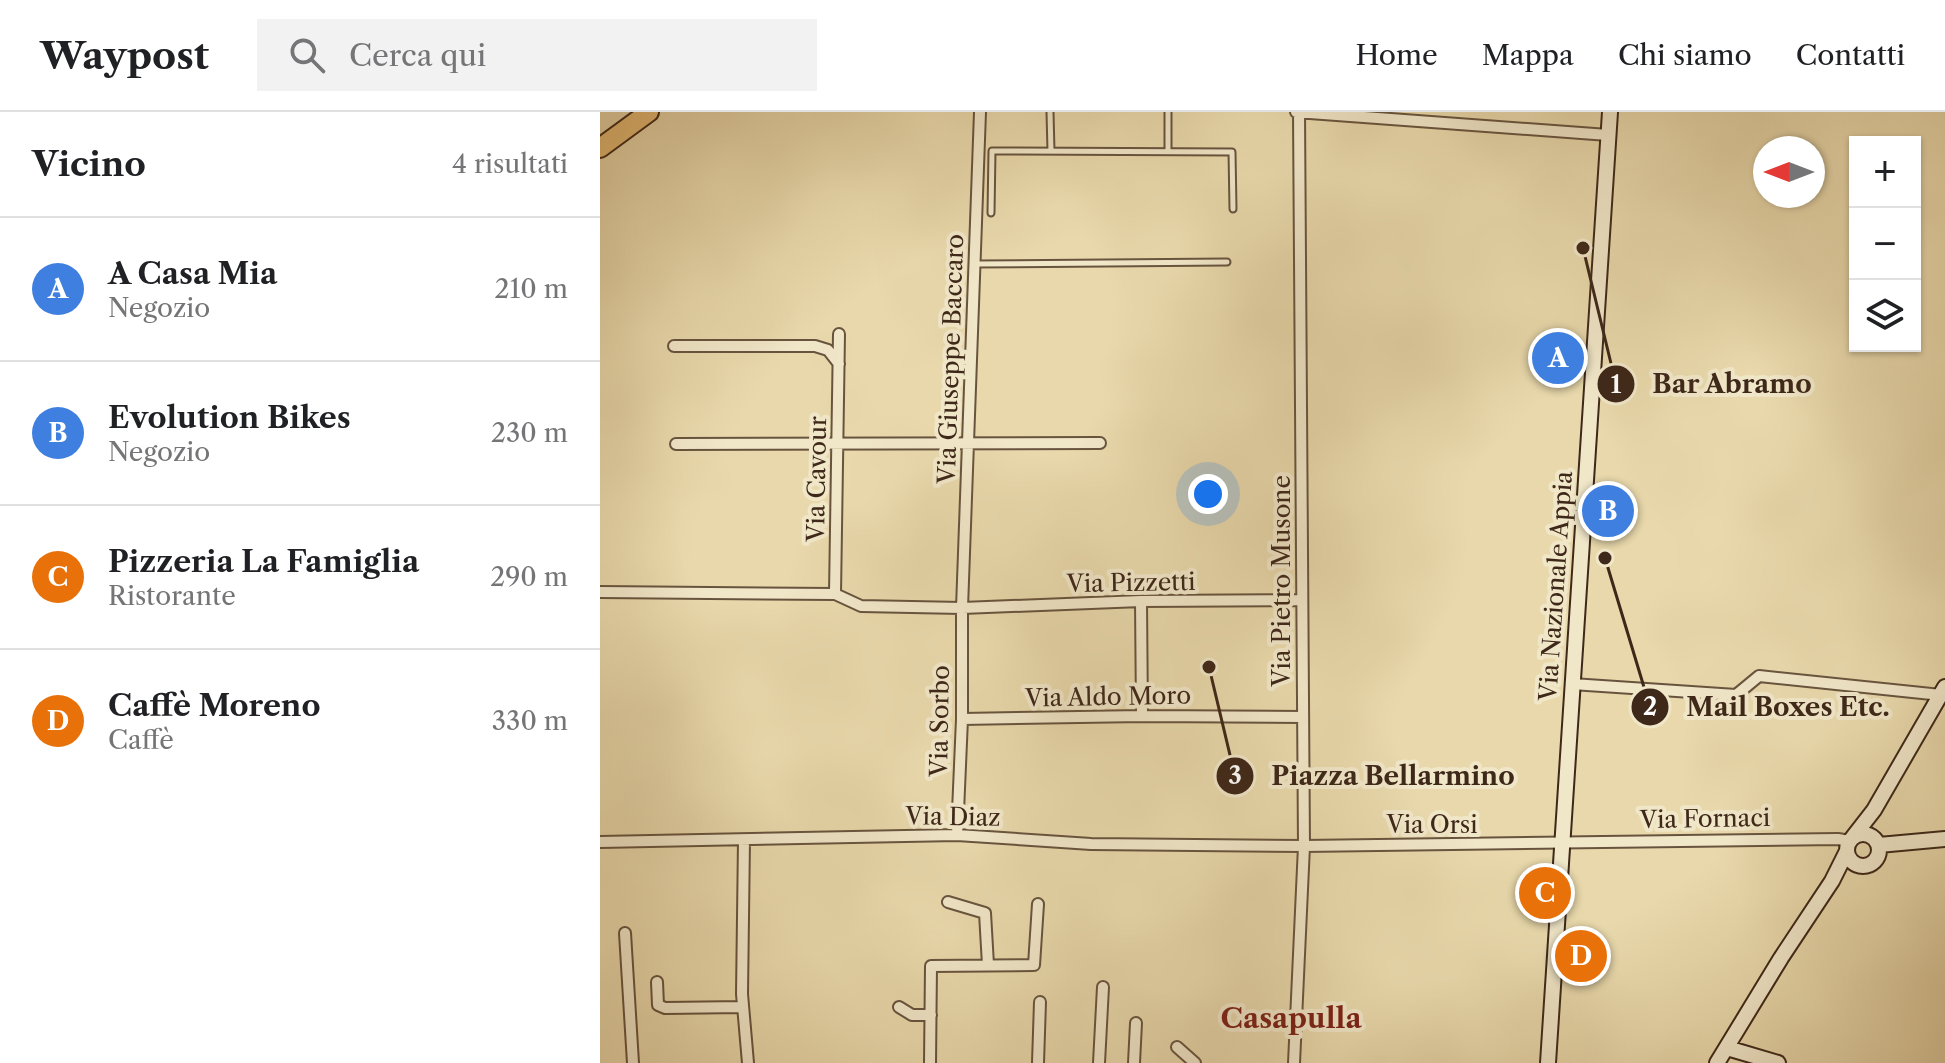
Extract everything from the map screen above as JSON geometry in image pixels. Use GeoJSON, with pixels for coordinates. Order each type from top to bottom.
{"type":"FeatureCollection","features":[{"type":"Feature","properties":{"kind":"highway"},"geometry":{"type":"LineString","coordinates":[[600,148],[647,112]]}},
{"type":"Feature","properties":{"kind":"main road","name":"Via Nazionale Appia"},"geometry":{"type":"LineString","coordinates":[[1548,1063],[1610,112]]}},
{"type":"Feature","properties":{"kind":"main road"},"geometry":{"type":"LineString","coordinates":[[1717,1063],[1781,958],[1859,845],[1874,810],[1943,691]]}},
{"type":"Feature","properties":{"kind":"main road","name":"Via Fornaci"},"geometry":{"type":"LineString","coordinates":[[1859,845],[1945,839]]}},
{"type":"Feature","properties":{"kind":"main road"},"geometry":{"type":"LineString","coordinates":[[1727,1048],[1778,1063]]}},
{"type":"Feature","properties":{"kind":"street","name":"Via Giuseppe Baccaro"},"geometry":{"type":"LineString","coordinates":[[962,608],[980,112]]}},
{"type":"Feature","properties":{"kind":"street"},"geometry":{"type":"LineString","coordinates":[[1298,112],[1608,135]]}},
{"type":"Feature","properties":{"kind":"street","name":"Via Pietro Musone"},"geometry":{"type":"LineString","coordinates":[[1297,1063],[1295,1049],[1304,846],[1298,112]]}},
{"type":"Feature","properties":{"kind":"street","name":"Via Cavour"},"geometry":{"type":"LineString","coordinates":[[835,594],[839,334]]}},
{"type":"Feature","properties":{"kind":"street"},"geometry":{"type":"LineString","coordinates":[[674,346],[815,346],[828,350],[839,364]]}},
{"type":"Feature","properties":{"kind":"street"},"geometry":{"type":"LineString","coordinates":[[676,444],[1100,443]]}},
{"type":"Feature","properties":{"kind":"street","name":"Via Pizzetti"},"geometry":{"type":"LineString","coordinates":[[600,592],[835,594],[861,606],[962,608],[1141,601],[1302,600]]}},
{"type":"Feature","properties":{"kind":"street"},"geometry":{"type":"LineString","coordinates":[[1141,601],[1142,716]]}},
{"type":"Feature","properties":{"kind":"street","name":"Via Sorbo"},"geometry":{"type":"LineString","coordinates":[[957,835],[962,719],[962,608]]}},
{"type":"Feature","properties":{"kind":"street"},"geometry":{"type":"LineString","coordinates":[[1572,684],[1736,695],[1759,676],[1943,691]]}},
{"type":"Feature","properties":{"kind":"street","name":"Via Aldo Moro"},"geometry":{"type":"LineString","coordinates":[[962,719],[1303,717]]}},
{"type":"Feature","properties":{"kind":"street","name":"Via Diaz"},"geometry":{"type":"LineString","coordinates":[[600,842],[957,835],[1091,844],[1304,846]]}},
{"type":"Feature","properties":{"kind":"street","name":"Via Fornaci"},"geometry":{"type":"LineString","coordinates":[[1561,844],[1838,839],[1859,845]]}},
{"type":"Feature","properties":{"kind":"street"},"geometry":{"type":"LineString","coordinates":[[744,840],[743,1007],[748,1063]]}},
{"type":"Feature","properties":{"kind":"street","name":"Via Orsi"},"geometry":{"type":"LineString","coordinates":[[1304,846],[1561,844]]}},
{"type":"Feature","properties":{"kind":"street"},"geometry":{"type":"LineString","coordinates":[[948,902],[985,913],[988,965]]}},
{"type":"Feature","properties":{"kind":"street"},"geometry":{"type":"LineString","coordinates":[[930,1063],[931,966],[1034,965],[1038,904]]}},
{"type":"Feature","properties":{"kind":"street"},"geometry":{"type":"LineString","coordinates":[[625,933],[633,1063]]}},
{"type":"Feature","properties":{"kind":"street"},"geometry":{"type":"LineString","coordinates":[[657,982],[658,1005],[665,1008],[743,1007]]}},
{"type":"Feature","properties":{"kind":"street"},"geometry":{"type":"LineString","coordinates":[[1099,1063],[1103,987]]}},
{"type":"Feature","properties":{"kind":"street"},"geometry":{"type":"LineString","coordinates":[[1038,1063],[1040,1002]]}},
{"type":"Feature","properties":{"kind":"street"},"geometry":{"type":"LineString","coordinates":[[899,1007],[912,1015],[931,1015]]}},
{"type":"Feature","properties":{"kind":"street"},"geometry":{"type":"LineString","coordinates":[[1134,1063],[1136,1023]]}},
{"type":"Feature","properties":{"kind":"street"},"geometry":{"type":"LineString","coordinates":[[1177,1047],[1195,1063]]}},
{"type":"Feature","properties":{"kind":"street"},"geometry":{"type":"LineString","coordinates":[[1287,1063],[1295,1049]]}},
{"type":"Feature","properties":{"kind":"lane"},"geometry":{"type":"LineString","coordinates":[[1050,112],[1051,151]]}},
{"type":"Feature","properties":{"kind":"lane"},"geometry":{"type":"LineString","coordinates":[[1168,112],[1168,151]]}},
{"type":"Feature","properties":{"kind":"lane"},"geometry":{"type":"LineString","coordinates":[[991,213],[992,151],[1232,152],[1233,209]]}},
{"type":"Feature","properties":{"kind":"lane"},"geometry":{"type":"LineString","coordinates":[[974,264],[1227,262]]}},
{"type":"Feature","properties":{"kind":"place","name":"Bar Abramo"},"geometry":{"type":"Point","coordinates":[1583,248]}},
{"type":"Feature","properties":{"kind":"place","name":"A Casa Mia"},"geometry":{"type":"Point","coordinates":[1558,358]}},
{"type":"Feature","properties":{"kind":"place","name":"Evolution Bikes"},"geometry":{"type":"Point","coordinates":[1608,511]}},
{"type":"Feature","properties":{"kind":"place","name":"Mail Boxes Etc."},"geometry":{"type":"Point","coordinates":[1605,558]}},
{"type":"Feature","properties":{"kind":"place","name":"Piazza Bellarmino"},"geometry":{"type":"Point","coordinates":[1209,667]}},
{"type":"Feature","properties":{"kind":"place","name":"Pizzeria La Famiglia"},"geometry":{"type":"Point","coordinates":[1545,893]}},
{"type":"Feature","properties":{"kind":"place","name":"Caffè Moreno"},"geometry":{"type":"Point","coordinates":[1581,956]}},
{"type":"Feature","properties":{"kind":"district","name":"Casapulla"},"geometry":{"type":"Point","coordinates":[1291,1018]}}]}
